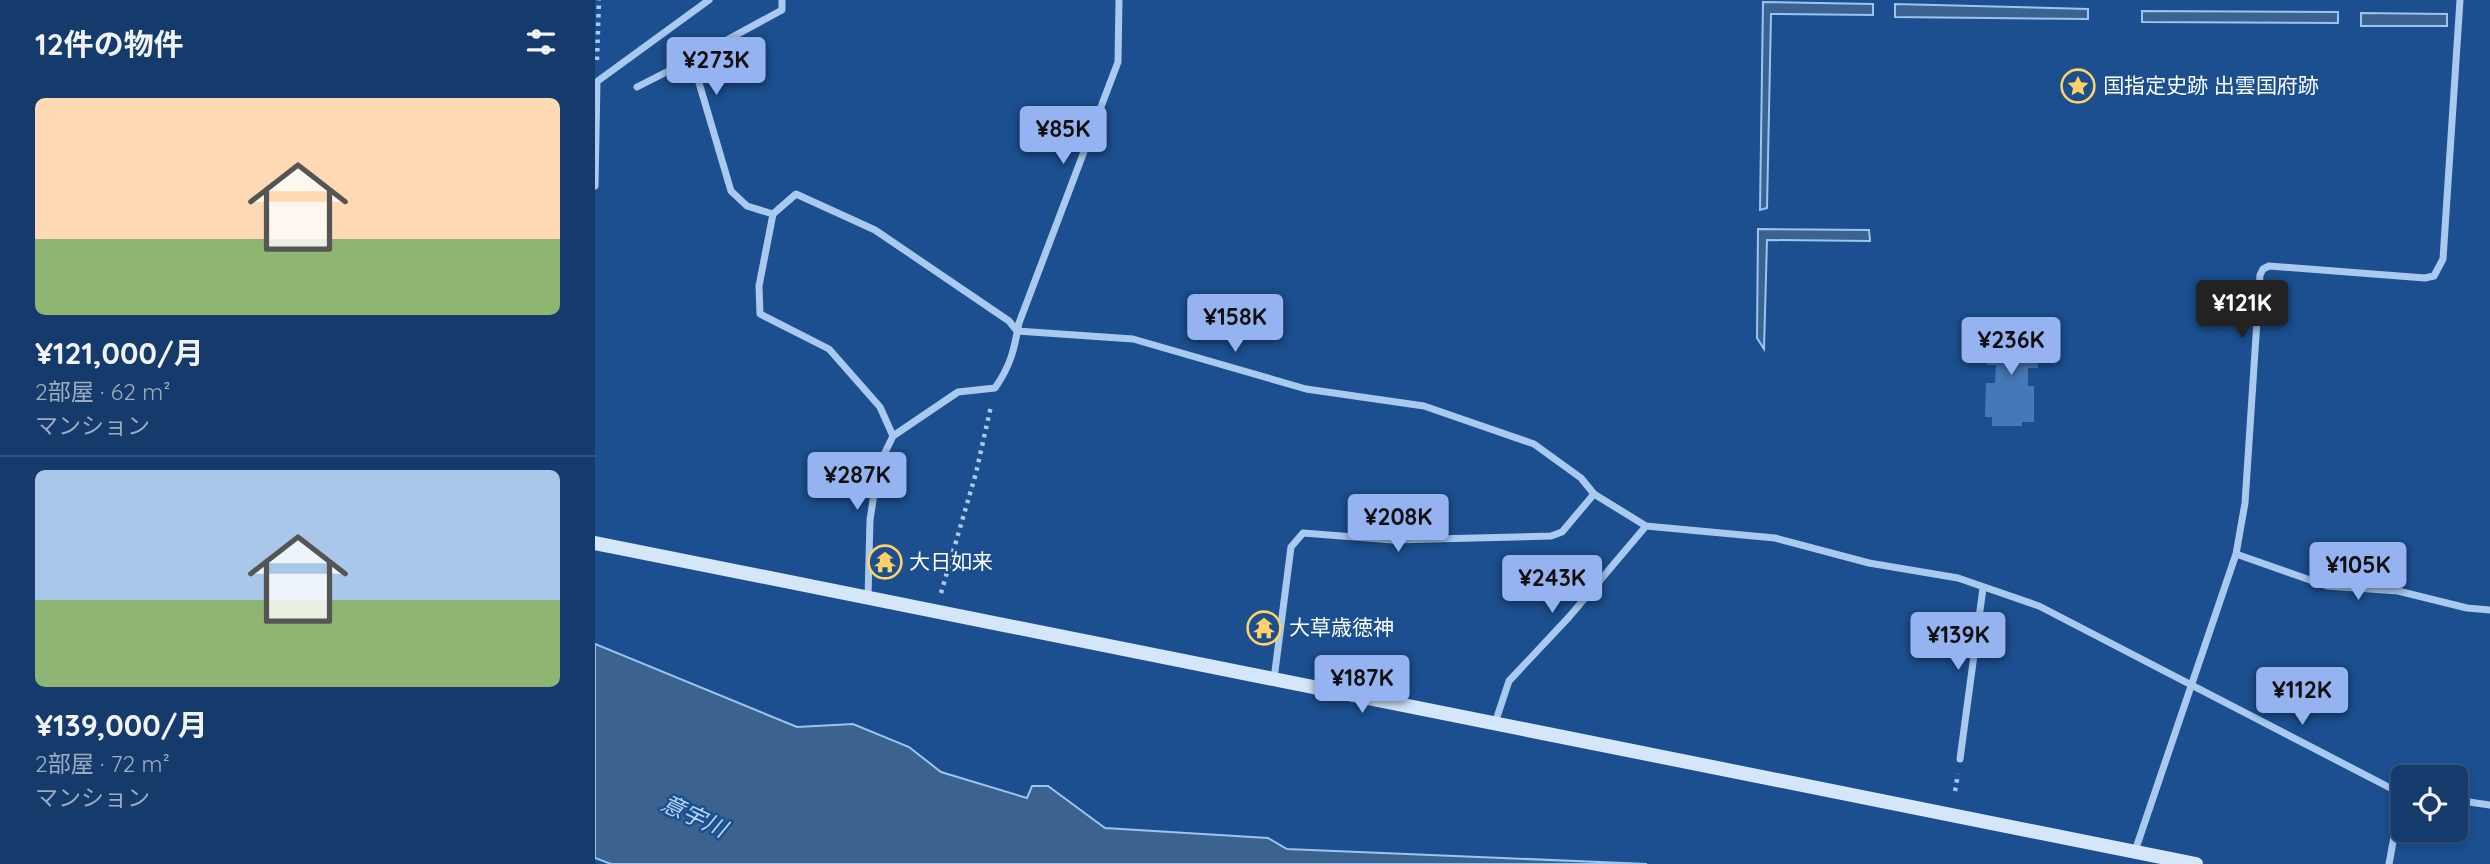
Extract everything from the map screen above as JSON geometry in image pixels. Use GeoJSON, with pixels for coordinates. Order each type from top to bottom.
{"type":"FeatureCollection","features":[{"type":"Feature","properties":{"kind":"street"},"geometry":{"type":"LineString","coordinates":[[595,186],[596,83],[709,0]]}},
{"type":"Feature","properties":{"kind":"street"},"geometry":{"type":"LineString","coordinates":[[637,87],[782,10],[782,0]]}},
{"type":"Feature","properties":{"kind":"street"},"geometry":{"type":"LineString","coordinates":[[868,598],[870,520],[878,467],[893,436],[958,392],[995,388],[1017,347],[1017,331],[1118,62],[1118,0]]}},
{"type":"Feature","properties":{"kind":"street"},"geometry":{"type":"LineString","coordinates":[[2135,852],[2235,554],[2245,503],[2260,275],[2263,269],[2269,267],[2425,278],[2434,276],[2439,270],[2443,259],[2461,0]]}},
{"type":"Feature","properties":{"kind":"street"},"geometry":{"type":"LineString","coordinates":[[692,59],[731,191],[747,206],[773,214]]}},
{"type":"Feature","properties":{"kind":"street"},"geometry":{"type":"LineString","coordinates":[[893,436],[880,407],[829,349],[759,314],[759,286],[773,214],[796,194],[874,230],[1009,321],[1017,331],[1133,339],[1306,389],[1424,406],[1534,444],[1580,478],[1594,494],[1646,526],[1775,538],[1869,563],[1958,578],[2039,606],[2391,787]]}},
{"type":"Feature","properties":{"kind":"street"},"geometry":{"type":"LineString","coordinates":[[1274,680],[1291,547],[1303,533],[1392,540],[1551,536],[1562,532],[1594,494]]}},
{"type":"Feature","properties":{"kind":"street"},"geometry":{"type":"LineString","coordinates":[[1495,723],[1509,681],[1569,617],[1646,526]]}},
{"type":"Feature","properties":{"kind":"street"},"geometry":{"type":"LineString","coordinates":[[595,543],[2196,864]]}},
{"type":"Feature","properties":{"kind":"street"},"geometry":{"type":"LineString","coordinates":[[2235,554],[2327,586],[2398,591],[2467,608],[2490,610]]}},
{"type":"Feature","properties":{"kind":"street"},"geometry":{"type":"LineString","coordinates":[[1960,759],[1983,588]]}},
{"type":"Feature","properties":{"kind":"street"},"geometry":{"type":"LineString","coordinates":[[2468,802],[2490,805]]}},
{"type":"Feature","properties":{"kind":"street"},"geometry":{"type":"LineString","coordinates":[[2389,864],[2393,842]]}},
{"type":"Feature","properties":{"kind":"path"},"geometry":{"type":"LineString","coordinates":[[596,83],[599,0]]}},
{"type":"Feature","properties":{"kind":"path"},"geometry":{"type":"LineString","coordinates":[[935,612],[976,473],[995,388]]}},
{"type":"Feature","properties":{"kind":"water"},"geometry":{"type":"Polygon","coordinates":[[[1763,2],[1873,4],[1873,15],[1771,14],[1767,208],[1760,210],[1763,2]]]}},
{"type":"Feature","properties":{"kind":"water"},"geometry":{"type":"Polygon","coordinates":[[[1895,4],[2088,9],[2088,19],[1895,17],[1895,4]]]}},
{"type":"Feature","properties":{"kind":"water"},"geometry":{"type":"Polygon","coordinates":[[[2142,11],[2338,12],[2338,23],[2142,22],[2142,11]]]}},
{"type":"Feature","properties":{"kind":"water"},"geometry":{"type":"Polygon","coordinates":[[[2361,13],[2447,14],[2447,26],[2361,26],[2361,13]]]}},
{"type":"Feature","properties":{"kind":"water"},"geometry":{"type":"Polygon","coordinates":[[[1758,229],[1869,230],[1870,241],[1767,240],[1764,349],[1757,338],[1758,229]]]}},
{"type":"Feature","properties":{"kind":"water","name":"意宇川"},"geometry":{"type":"Polygon","coordinates":[[[595,644],[797,727],[853,724],[909,747],[941,772],[1027,798],[1032,786],[1048,786],[1105,828],[1268,838],[1287,849],[1647,864],[611,864],[595,858],[595,644]]]}},
{"type":"Feature","properties":{"kind":"building"},"geometry":{"type":"Polygon","coordinates":[[[1988,330],[2038,330],[2038,368],[2028,368],[2028,386],[2034,386],[2034,422],[2022,422],[2022,426],[1992,426],[1992,417],[1985,417],[1986,383],[1995,383],[1996,365],[1987,365],[1988,330]]]}},
{"type":"Feature","properties":{"kind":"building","name":"大草歳徳神"},"geometry":{"type":"Polygon","coordinates":[[[1258,620],[1271,621],[1270,636],[1257,635],[1258,620]]]}},
{"type":"Feature","properties":{"kind":"place","name":"国指定史跡 出雲国府跡"},"geometry":{"type":"Point","coordinates":[2078,86]}},
{"type":"Feature","properties":{"kind":"place","name":"大日如来"},"geometry":{"type":"Point","coordinates":[885,562]}},
{"type":"Feature","properties":{"kind":"place","name":"大草歳徳神"},"geometry":{"type":"Point","coordinates":[1264,628]}}]}
